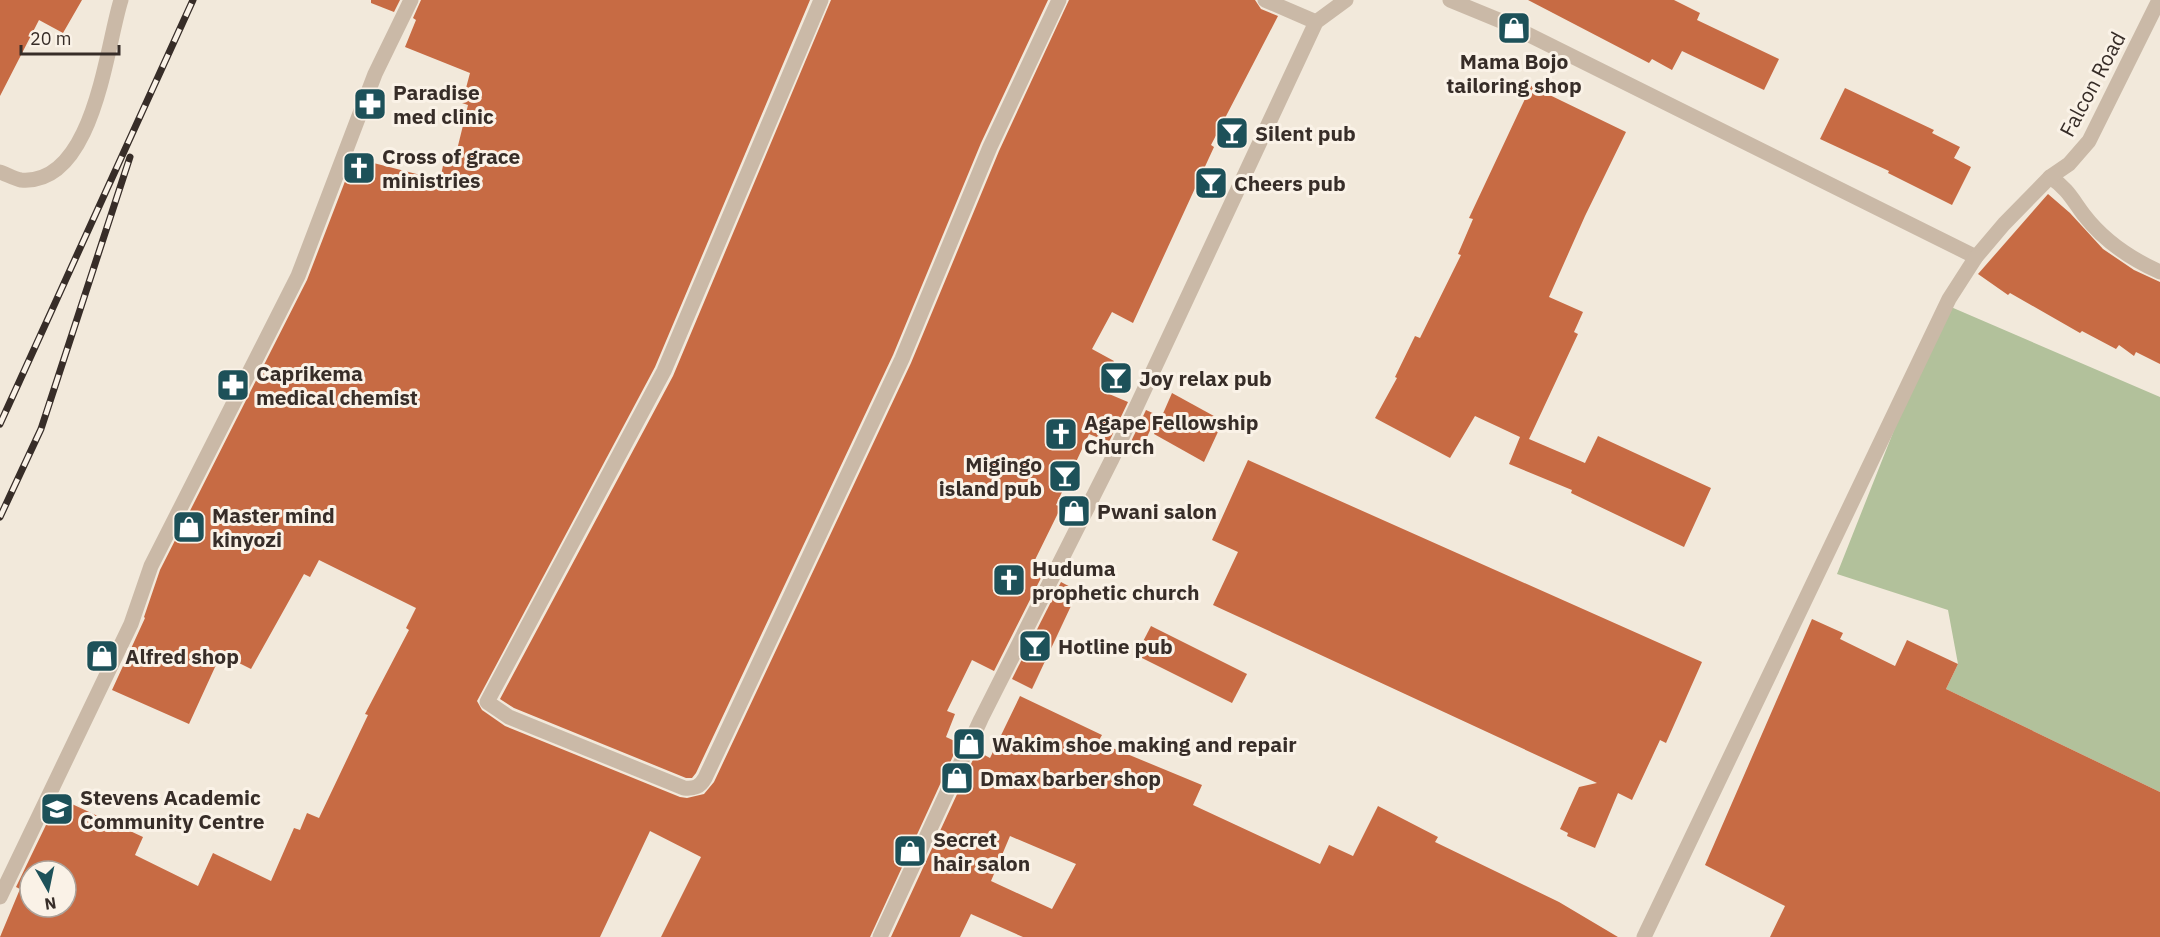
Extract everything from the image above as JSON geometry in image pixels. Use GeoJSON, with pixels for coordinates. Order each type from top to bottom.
{"type":"FeatureCollection","features":[{"type":"Feature","properties":{"kind":"street"},"geometry":{"type":"LineString","coordinates":[[0,897],[131,624],[151,566],[298,276],[375,74],[411,0]]}},
{"type":"Feature","properties":{"kind":"street"},"geometry":{"type":"LineString","coordinates":[[821,0],[664,371],[487,702],[509,717],[684,788],[692,789],[702,784],[902,359],[990,147],[1059,0]]}},
{"type":"Feature","properties":{"kind":"street"},"geometry":{"type":"LineString","coordinates":[[1265,0],[1316,22]]}},
{"type":"Feature","properties":{"kind":"street"},"geometry":{"type":"LineString","coordinates":[[880,937],[981,719],[1111,461],[1316,22],[1346,0]]}},
{"type":"Feature","properties":{"kind":"street"},"geometry":{"type":"LineString","coordinates":[[1449,0],[1501,21],[1976,257]]}},
{"type":"Feature","properties":{"kind":"street","name":"Falcon Road"},"geometry":{"type":"LineString","coordinates":[[1644,937],[1948,299],[1976,257],[2004,224],[2089,141],[2159,0]]}},
{"type":"Feature","properties":{"kind":"street"},"geometry":{"type":"LineString","coordinates":[[0,172],[21,180],[36,178],[61,166],[90,119],[100,93],[119,1]]}},
{"type":"Feature","properties":{"kind":"street"},"geometry":{"type":"LineString","coordinates":[[2050,177],[2064,186],[2084,215],[2106,238],[2139,263],[2160,272]]}},
{"type":"Feature","properties":{"kind":"green space"},"geometry":{"type":"Polygon","coordinates":[[[1944,304],[2160,397],[2160,792],[1946,689],[1958,664],[1948,610],[1837,574],[1944,304]]]}},
{"type":"Feature","properties":{"kind":"building"},"geometry":{"type":"Polygon","coordinates":[[[0,0],[82,0],[63,33],[39,20],[0,96],[0,0]]]}},
{"type":"Feature","properties":{"kind":"building"},"geometry":{"type":"Polygon","coordinates":[[[371,0],[400,0],[394,12],[371,3],[371,0]]]}},
{"type":"Feature","properties":{"kind":"building"},"geometry":{"type":"Polygon","coordinates":[[[421,0],[810,0],[655,367],[477,701],[482,710],[505,726],[687,798],[704,794],[714,782],[911,363],[999,151],[1069,0],[1255,0],[1261,9],[1278,16],[1211,145],[1214,147],[1133,323],[1112,312],[1092,349],[1114,361],[1102,391],[1128,402],[1109,442],[1089,434],[1056,505],[1061,507],[1031,568],[1043,574],[994,671],[972,660],[947,711],[955,714],[946,737],[959,743],[870,937],[661,937],[701,857],[650,831],[600,937],[0,937],[18,894],[18,919],[78,919],[78,859],[30,859],[59,798],[143,837],[135,855],[198,886],[213,853],[271,881],[294,828],[300,830],[307,813],[319,818],[368,715],[365,714],[409,630],[406,628],[416,608],[319,560],[310,577],[304,574],[251,669],[221,654],[189,724],[112,690],[145,618],[160,570],[307,280],[354,158],[440,180],[445,156],[455,158],[468,105],[462,103],[470,73],[405,47],[416,20],[413,18],[421,0]]]}},
{"type":"Feature","properties":{"kind":"building"},"geometry":{"type":"Polygon","coordinates":[[[831,0],[1048,0],[981,143],[893,355],[696,773],[692,778],[686,778],[514,708],[500,699],[673,376],[831,0]]]}},
{"type":"Feature","properties":{"kind":"building"},"geometry":{"type":"Polygon","coordinates":[[[1528,0],[1674,0],[1700,13],[1697,20],[1779,59],[1764,90],[1682,51],[1672,70],[1652,59],[1649,63],[1528,0]]]}},
{"type":"Feature","properties":{"kind":"building"},"geometry":{"type":"Polygon","coordinates":[[[1531,86],[1626,132],[1549,297],[1583,312],[1574,332],[1578,334],[1529,439],[1585,463],[1598,436],[1711,488],[1684,547],[1571,493],[1572,490],[1509,464],[1520,437],[1475,416],[1450,458],[1375,418],[1397,378],[1395,377],[1415,336],[1420,338],[1461,255],[1458,254],[1473,219],[1469,218],[1531,86]]]}},
{"type":"Feature","properties":{"kind":"building"},"geometry":{"type":"Polygon","coordinates":[[[1845,88],[1934,130],[1932,133],[1960,147],[1954,158],[1971,167],[1952,205],[1888,173],[1889,171],[1820,139],[1845,88]]]}},
{"type":"Feature","properties":{"kind":"building"},"geometry":{"type":"Polygon","coordinates":[[[2048,194],[2070,213],[2103,249],[2134,270],[2160,282],[2160,364],[2136,352],[2134,356],[2119,345],[2116,349],[2082,331],[2080,333],[2010,293],[2008,295],[1978,274],[2048,194]]]}},
{"type":"Feature","properties":{"kind":"building"},"geometry":{"type":"Polygon","coordinates":[[[1172,393],[1223,421],[1204,462],[1154,434],[1172,393]]]}},
{"type":"Feature","properties":{"kind":"building"},"geometry":{"type":"Polygon","coordinates":[[[1146,410],[1157,415],[1139,455],[1127,450],[1146,410]]]}},
{"type":"Feature","properties":{"kind":"building"},"geometry":{"type":"Polygon","coordinates":[[[1248,460],[1702,662],[1666,743],[1660,740],[1632,800],[1618,793],[1595,848],[1567,836],[1568,833],[1560,829],[1579,787],[1597,783],[1213,605],[1238,552],[1212,540],[1248,460]]]}},
{"type":"Feature","properties":{"kind":"building"},"geometry":{"type":"Polygon","coordinates":[[[1061,582],[1078,591],[1032,689],[1012,679],[1061,582]]]}},
{"type":"Feature","properties":{"kind":"building"},"geometry":{"type":"Polygon","coordinates":[[[1812,619],[1843,633],[1840,639],[1895,666],[1907,640],[1958,664],[1946,689],[2160,792],[2160,937],[1770,937],[1785,906],[1705,865],[1812,619]]]}},
{"type":"Feature","properties":{"kind":"building"},"geometry":{"type":"Polygon","coordinates":[[[1151,626],[1247,674],[1232,703],[1136,655],[1151,626]]]}},
{"type":"Feature","properties":{"kind":"building"},"geometry":{"type":"Polygon","coordinates":[[[1020,696],[1102,735],[1098,742],[1202,785],[1193,805],[1320,864],[1329,845],[1353,856],[1378,806],[1438,837],[1435,842],[1559,902],[1618,937],[1023,937],[971,914],[960,937],[891,937],[977,751],[990,758],[1020,696]],[[1010,836],[991,881],[1052,909],[1076,864],[1010,836]]]}},
{"type":"Feature","properties":{"kind":"railway"},"geometry":{"type":"LineString","coordinates":[[0,424],[193,0]]}},
{"type":"Feature","properties":{"kind":"railway"},"geometry":{"type":"LineString","coordinates":[[0,517],[41,429],[130,157]]}},
{"type":"Feature","properties":{"kind":"place","name":"Mama Bojo tailoring shop"},"geometry":{"type":"Point","coordinates":[1514,28]}},
{"type":"Feature","properties":{"kind":"place","name":"Paradise med clinic"},"geometry":{"type":"Point","coordinates":[370,104]}},
{"type":"Feature","properties":{"kind":"place","name":"Silent pub"},"geometry":{"type":"Point","coordinates":[1232,133]}},
{"type":"Feature","properties":{"kind":"place","name":"Cross of grace ministries"},"geometry":{"type":"Point","coordinates":[359,168]}},
{"type":"Feature","properties":{"kind":"place","name":"Cheers pub"},"geometry":{"type":"Point","coordinates":[1211,183]}},
{"type":"Feature","properties":{"kind":"place","name":"Joy relax pub"},"geometry":{"type":"Point","coordinates":[1116,378]}},
{"type":"Feature","properties":{"kind":"place","name":"Caprikema medical chemist"},"geometry":{"type":"Point","coordinates":[233,385]}},
{"type":"Feature","properties":{"kind":"place","name":"Agape Fellowship Church"},"geometry":{"type":"Point","coordinates":[1061,434]}},
{"type":"Feature","properties":{"kind":"place","name":"Migingo island pub"},"geometry":{"type":"Point","coordinates":[1065,476]}},
{"type":"Feature","properties":{"kind":"place","name":"Pwani salon"},"geometry":{"type":"Point","coordinates":[1074,511]}},
{"type":"Feature","properties":{"kind":"place","name":"Master mind kinyozi"},"geometry":{"type":"Point","coordinates":[189,527]}},
{"type":"Feature","properties":{"kind":"place","name":"Huduma prophetic church"},"geometry":{"type":"Point","coordinates":[1009,580]}},
{"type":"Feature","properties":{"kind":"place","name":"Hotline pub"},"geometry":{"type":"Point","coordinates":[1035,646]}},
{"type":"Feature","properties":{"kind":"place","name":"Alfred shop"},"geometry":{"type":"Point","coordinates":[102,656]}},
{"type":"Feature","properties":{"kind":"place","name":"Wakim shoe making and repair"},"geometry":{"type":"Point","coordinates":[969,744]}},
{"type":"Feature","properties":{"kind":"place","name":"Dmax barber shop"},"geometry":{"type":"Point","coordinates":[957,778]}},
{"type":"Feature","properties":{"kind":"place","name":"Stevens Academic Community Centre"},"geometry":{"type":"Point","coordinates":[57,809]}},
{"type":"Feature","properties":{"kind":"place","name":"Secret hair salon"},"geometry":{"type":"Point","coordinates":[910,851]}}]}
